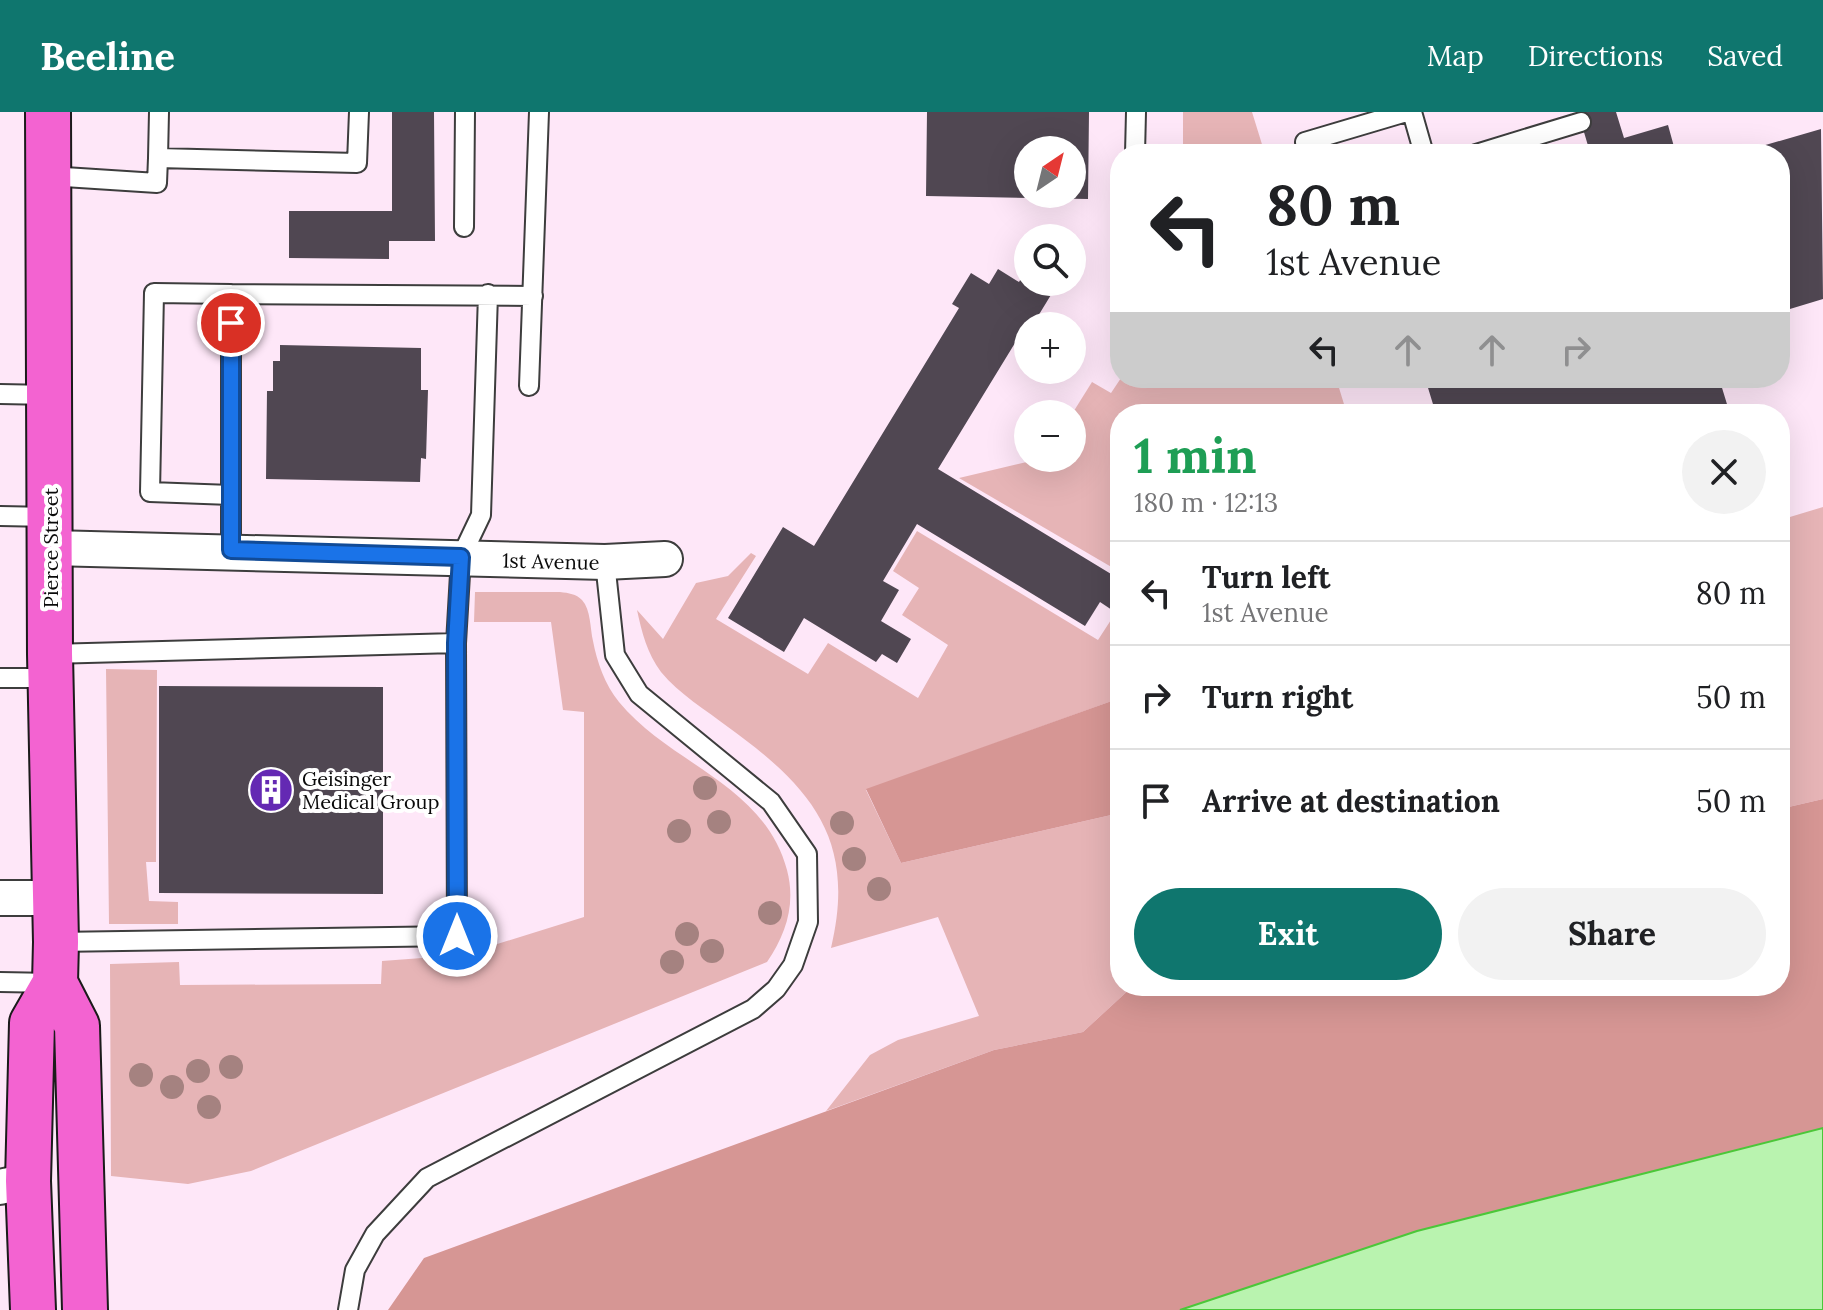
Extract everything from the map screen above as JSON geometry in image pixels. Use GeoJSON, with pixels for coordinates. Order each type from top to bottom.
{"type":"FeatureCollection","features":[{"type":"Feature","properties":{"kind":"main road","name":"Pierce Street"},"geometry":{"type":"LineString","coordinates":[[33,1310],[32,1238],[14,1184],[32,1023],[55,962],[48,112]]}},
{"type":"Feature","properties":{"kind":"main road","name":"Pierce Street"},"geometry":{"type":"LineString","coordinates":[[55,962],[77,1026],[85,1310]]}},
{"type":"Feature","properties":{"kind":"street","name":"1st Avenue"},"geometry":{"type":"LineString","coordinates":[[50,532],[231,550],[605,562],[665,559]]}},
{"type":"Feature","properties":{"kind":"street"},"geometry":{"type":"LineString","coordinates":[[0,898],[56,898]]}},
{"type":"Feature","properties":{"kind":"lane"},"geometry":{"type":"LineString","coordinates":[[49,176],[157,183],[159,112]]}},
{"type":"Feature","properties":{"kind":"lane"},"geometry":{"type":"LineString","coordinates":[[158,158],[357,163],[359,112]]}},
{"type":"Feature","properties":{"kind":"lane"},"geometry":{"type":"LineString","coordinates":[[464,227],[465,112]]}},
{"type":"Feature","properties":{"kind":"lane"},"geometry":{"type":"LineString","coordinates":[[529,386],[539,112]]}},
{"type":"Feature","properties":{"kind":"lane"},"geometry":{"type":"LineString","coordinates":[[1135,144],[1136,112]]}},
{"type":"Feature","properties":{"kind":"lane"},"geometry":{"type":"LineString","coordinates":[[1305,142],[1409,112],[1420,144]]}},
{"type":"Feature","properties":{"kind":"lane"},"geometry":{"type":"LineString","coordinates":[[1509,144],[1581,122]]}},
{"type":"Feature","properties":{"kind":"lane"},"geometry":{"type":"LineString","coordinates":[[231,495],[150,492],[154,293],[533,296]]}},
{"type":"Feature","properties":{"kind":"lane"},"geometry":{"type":"LineString","coordinates":[[231,294],[231,550]]}},
{"type":"Feature","properties":{"kind":"lane"},"geometry":{"type":"LineString","coordinates":[[0,982],[55,962],[457,936],[456,643],[461,557],[481,515],[488,294]]}},
{"type":"Feature","properties":{"kind":"lane"},"geometry":{"type":"LineString","coordinates":[[0,394],[50,395]]}},
{"type":"Feature","properties":{"kind":"lane"},"geometry":{"type":"LineString","coordinates":[[0,516],[50,532]]}},
{"type":"Feature","properties":{"kind":"lane"},"geometry":{"type":"LineString","coordinates":[[348,1310],[355,1270],[375,1234],[427,1178],[753,1009],[776,989],[793,965],[808,922],[807,854],[771,802],[639,694],[615,655],[605,562]]}},
{"type":"Feature","properties":{"kind":"lane"},"geometry":{"type":"LineString","coordinates":[[0,678],[51,666],[456,643]]}},
{"type":"Feature","properties":{"kind":"shaded area"},"geometry":{"type":"Polygon","coordinates":[[[1183,112],[1252,112],[1262,144],[1183,144],[1183,112]]]}},
{"type":"Feature","properties":{"kind":"shaded area"},"geometry":{"type":"Polygon","coordinates":[[[1092,382],[1111,393],[1114,388],[1339,388],[1344,404],[1110,404],[1110,566],[959,478],[1014,465],[1014,472],[1086,472],[1086,400],[1081,400],[1092,382]]]}},
{"type":"Feature","properties":{"kind":"shaded area"},"geometry":{"type":"Polygon","coordinates":[[[1823,507],[1823,799],[1790,807],[1790,517],[1823,507]]]}},
{"type":"Feature","properties":{"kind":"shaded area"},"geometry":{"type":"Polygon","coordinates":[[[917,531],[1098,640],[1110,621],[1110,702],[866,790],[901,863],[1110,815],[1110,996],[1122,996],[1083,1032],[994,1050],[826,1111],[870,1055],[898,1040],[979,1016],[938,917],[831,948],[838,876],[832,846],[820,819],[783,772],[668,680],[652,658],[637,610],[663,639],[696,583],[728,576],[751,553],[756,556],[716,619],[808,674],[828,643],[918,698],[948,645],[902,615],[919,588],[893,571],[917,531]]]}},
{"type":"Feature","properties":{"kind":"shaded area"},"geometry":{"type":"Polygon","coordinates":[[[475,592],[560,592],[582,600],[589,614],[599,665],[619,702],[640,724],[737,796],[758,816],[775,841],[790,883],[790,907],[774,951],[767,962],[251,1171],[188,1184],[111,1176],[110,964],[179,962],[180,985],[381,984],[382,961],[462,955],[584,917],[584,712],[563,710],[551,622],[474,622],[475,592]]]}},
{"type":"Feature","properties":{"kind":"shaded area"},"geometry":{"type":"Polygon","coordinates":[[[106,669],[157,670],[156,862],[146,862],[149,901],[178,902],[178,924],[109,924],[106,669]]]}},
{"type":"Feature","properties":{"kind":"shaded area"},"geometry":{"type":"Polygon","coordinates":[[[1110,702],[1110,815],[901,863],[866,789],[1110,702]]]}},
{"type":"Feature","properties":{"kind":"shaded area"},"geometry":{"type":"Polygon","coordinates":[[[1823,799],[1823,1128],[1417,1231],[1180,1310],[388,1310],[424,1258],[994,1050],[1083,1032],[1122,996],[1790,996],[1790,807],[1823,799]]]}},
{"type":"Feature","properties":{"kind":"shaded area"},"geometry":{"type":"Polygon","coordinates":[[[1823,1128],[1823,1310],[1180,1310],[1417,1231],[1823,1128]]]}},
{"type":"Feature","properties":{"kind":"building"},"geometry":{"type":"Polygon","coordinates":[[[392,112],[434,112],[435,241],[389,241],[389,259],[289,258],[289,211],[392,211],[392,112]]]}},
{"type":"Feature","properties":{"kind":"building"},"geometry":{"type":"Polygon","coordinates":[[[927,112],[1089,112],[1088,199],[1086,136],[1014,136],[1014,198],[926,196],[927,112]]]}},
{"type":"Feature","properties":{"kind":"building"},"geometry":{"type":"Polygon","coordinates":[[[1578,112],[1616,112],[1624,138],[1668,125],[1673,144],[1588,144],[1578,112]]]}},
{"type":"Feature","properties":{"kind":"building"},"geometry":{"type":"Polygon","coordinates":[[[1821,129],[1823,299],[1790,309],[1790,144],[1769,144],[1821,129]]]}},
{"type":"Feature","properties":{"kind":"building"},"geometry":{"type":"Polygon","coordinates":[[[998,269],[1014,279],[1014,296],[1050,296],[1041,312],[1014,312],[1014,345],[938,469],[1110,573],[1110,609],[1100,602],[1085,626],[917,524],[883,581],[899,590],[881,621],[911,639],[897,663],[882,654],[876,662],[804,618],[784,652],[728,618],[783,527],[814,546],[959,308],[952,304],[971,273],[989,284],[998,269]]]}},
{"type":"Feature","properties":{"kind":"building"},"geometry":{"type":"Polygon","coordinates":[[[280,345],[421,348],[421,390],[428,390],[426,459],[421,458],[420,482],[266,479],[267,391],[273,391],[273,361],[280,361],[280,345]]]}},
{"type":"Feature","properties":{"kind":"building"},"geometry":{"type":"Polygon","coordinates":[[[1428,388],[1722,388],[1727,404],[1433,404],[1428,388]]]}},
{"type":"Feature","properties":{"kind":"building","name":"Geisinger Medical Group"},"geometry":{"type":"Polygon","coordinates":[[[159,686],[383,687],[383,894],[159,893],[159,686]]]}},
{"type":"Feature","properties":{"kind":"place","name":"Geisinger Medical Group"},"geometry":{"type":"Point","coordinates":[271,790]}},
{"type":"Feature","properties":{"kind":"route"},"geometry":{"type":"LineString","coordinates":[[231,323],[231,550],[461,557],[456,643],[457,936]]}}]}
